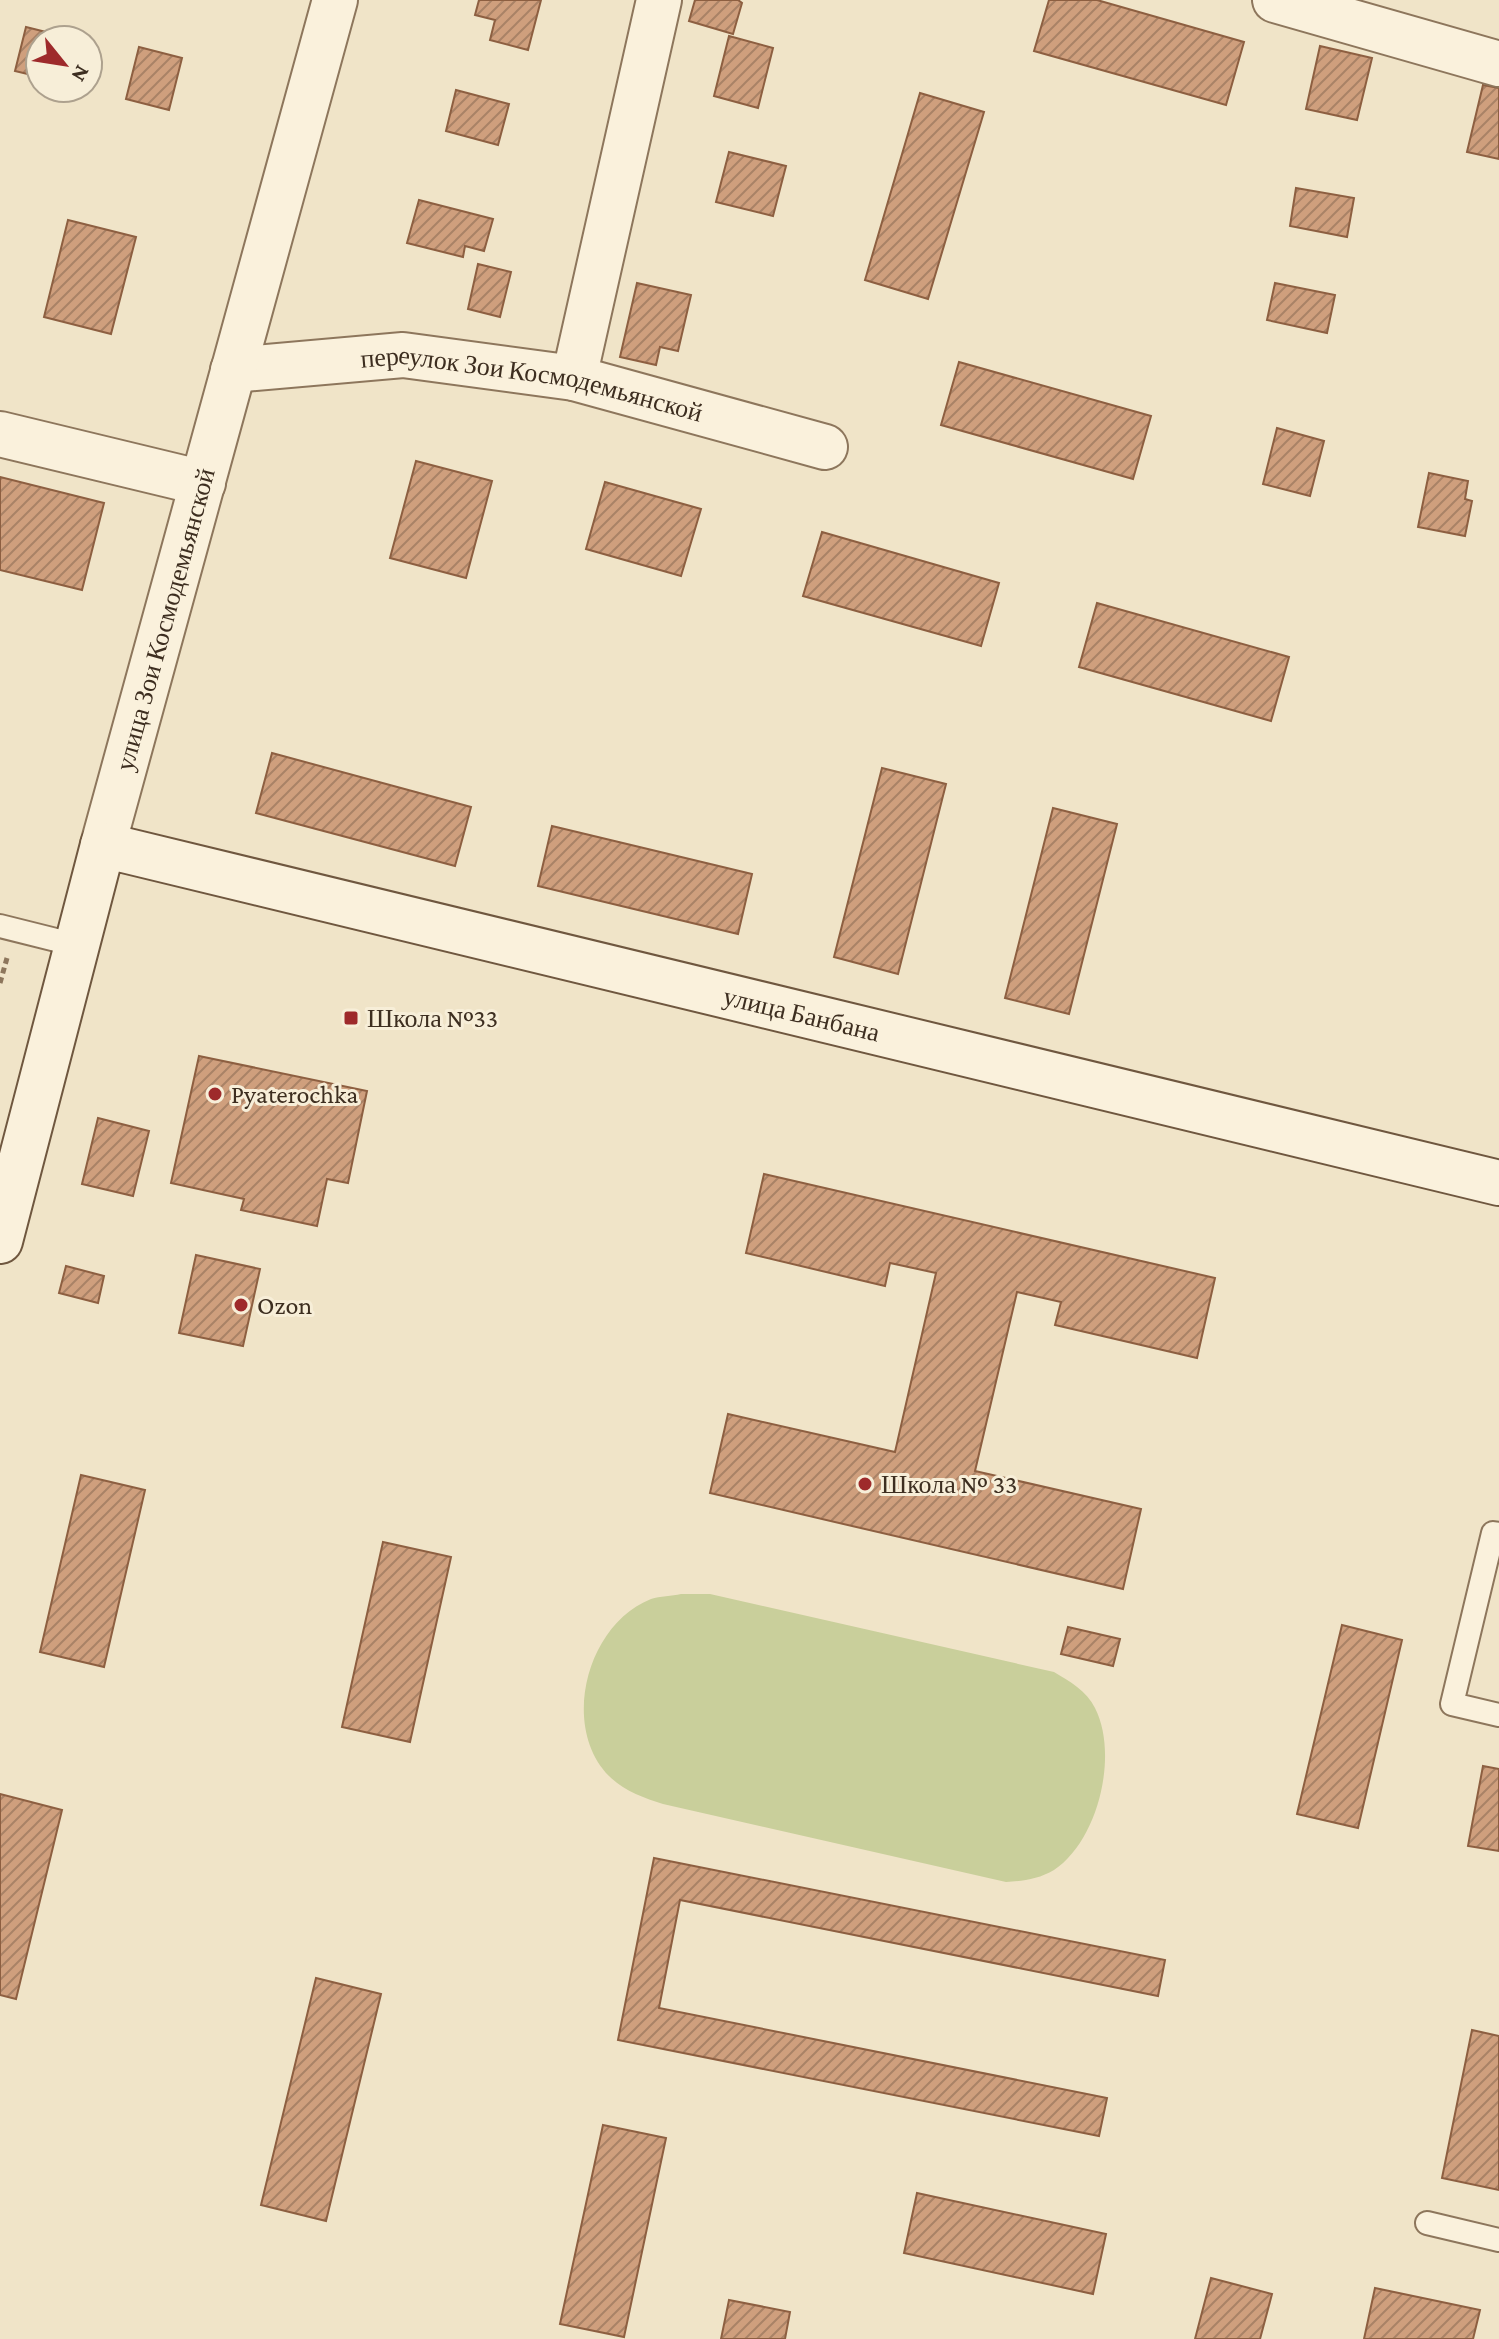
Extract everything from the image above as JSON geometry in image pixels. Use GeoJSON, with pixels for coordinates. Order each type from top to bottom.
{"type":"FeatureCollection","features":[{"type":"Feature","properties":{"kind":"street","name":"улица Зои Космодемьянской"},"geometry":{"type":"LineString","coordinates":[[0,1241],[76,945],[335,0]]}},
{"type":"Feature","properties":{"kind":"street"},"geometry":{"type":"LineString","coordinates":[[574,378],[659,0]]}},
{"type":"Feature","properties":{"kind":"street"},"geometry":{"type":"LineString","coordinates":[[1275,0],[1499,64]]}},
{"type":"Feature","properties":{"kind":"street","name":"переулок Зои Космодемьянской"},"geometry":{"type":"LineString","coordinates":[[233,370],[403,355],[574,378],[825,447]]}},
{"type":"Feature","properties":{"kind":"street"},"geometry":{"type":"LineString","coordinates":[[0,434],[203,483]]}},
{"type":"Feature","properties":{"kind":"street","name":"улица Банбана"},"geometry":{"type":"LineString","coordinates":[[103,845],[1499,1183]]}},
{"type":"Feature","properties":{"kind":"lane"},"geometry":{"type":"LineString","coordinates":[[0,926],[76,945]]}},
{"type":"Feature","properties":{"kind":"lane"},"geometry":{"type":"LineString","coordinates":[[1499,1534],[1493,1533],[1452,1704],[1499,1715]]}},
{"type":"Feature","properties":{"kind":"lane"},"geometry":{"type":"LineString","coordinates":[[1427,2223],[1499,2240]]}},
{"type":"Feature","properties":{"kind":"green space"},"geometry":{"type":"Polygon","coordinates":[[[681,1594],[710,1594],[1060,1675],[1087,1696],[1095,1708],[1105,1749],[1100,1796],[1082,1839],[1069,1857],[1054,1870],[1031,1879],[1006,1882],[663,1804],[621,1786],[609,1776],[594,1755],[586,1731],[584,1705],[588,1678],[597,1653],[611,1630],[629,1612],[651,1599],[681,1594]]]}},
{"type":"Feature","properties":{"kind":"building"},"geometry":{"type":"Polygon","coordinates":[[[479,0],[541,0],[528,50],[490,40],[495,20],[475,15],[479,0]]]}},
{"type":"Feature","properties":{"kind":"building"},"geometry":{"type":"Polygon","coordinates":[[[695,0],[738,0],[742,3],[733,34],[689,21],[695,0]]]}},
{"type":"Feature","properties":{"kind":"building"},"geometry":{"type":"Polygon","coordinates":[[[1049,0],[1097,0],[1244,42],[1226,105],[1034,51],[1049,0]]]}},
{"type":"Feature","properties":{"kind":"building"},"geometry":{"type":"Polygon","coordinates":[[[24,35],[24,73],[15,71],[24,35]]]}},
{"type":"Feature","properties":{"kind":"building"},"geometry":{"type":"Polygon","coordinates":[[[729,36],[773,48],[758,108],[714,96],[729,36]]]}},
{"type":"Feature","properties":{"kind":"building"},"geometry":{"type":"Polygon","coordinates":[[[1320,46],[1372,58],[1357,120],[1306,109],[1320,46]]]}},
{"type":"Feature","properties":{"kind":"building"},"geometry":{"type":"Polygon","coordinates":[[[139,47],[182,58],[169,110],[126,99],[139,47]]]}},
{"type":"Feature","properties":{"kind":"building"},"geometry":{"type":"Polygon","coordinates":[[[1483,85],[1499,88],[1499,159],[1467,152],[1483,85]]]}},
{"type":"Feature","properties":{"kind":"building"},"geometry":{"type":"Polygon","coordinates":[[[456,90],[509,104],[498,145],[446,131],[456,90]]]}},
{"type":"Feature","properties":{"kind":"building"},"geometry":{"type":"Polygon","coordinates":[[[920,93],[984,112],[928,299],[865,280],[920,93]]]}},
{"type":"Feature","properties":{"kind":"building"},"geometry":{"type":"Polygon","coordinates":[[[729,152],[786,166],[773,216],[716,202],[729,152]]]}},
{"type":"Feature","properties":{"kind":"building"},"geometry":{"type":"Polygon","coordinates":[[[1296,188],[1354,198],[1347,237],[1290,226],[1296,188]]]}},
{"type":"Feature","properties":{"kind":"building"},"geometry":{"type":"Polygon","coordinates":[[[419,200],[493,219],[484,251],[465,246],[463,257],[407,243],[419,200]]]}},
{"type":"Feature","properties":{"kind":"building"},"geometry":{"type":"Polygon","coordinates":[[[68,220],[136,237],[111,334],[44,317],[68,220]]]}},
{"type":"Feature","properties":{"kind":"building"},"geometry":{"type":"Polygon","coordinates":[[[478,264],[511,272],[500,317],[468,309],[478,264]]]}},
{"type":"Feature","properties":{"kind":"building"},"geometry":{"type":"Polygon","coordinates":[[[637,283],[691,295],[678,351],[660,347],[656,365],[620,357],[637,283]]]}},
{"type":"Feature","properties":{"kind":"building"},"geometry":{"type":"Polygon","coordinates":[[[1275,283],[1335,295],[1327,333],[1267,320],[1275,283]]]}},
{"type":"Feature","properties":{"kind":"building"},"geometry":{"type":"Polygon","coordinates":[[[959,362],[1151,416],[1133,479],[941,425],[959,362]]]}},
{"type":"Feature","properties":{"kind":"building"},"geometry":{"type":"Polygon","coordinates":[[[1277,428],[1324,441],[1310,496],[1263,484],[1277,428]]]}},
{"type":"Feature","properties":{"kind":"building"},"geometry":{"type":"Polygon","coordinates":[[[416,461],[492,481],[466,578],[390,558],[416,461]]]}},
{"type":"Feature","properties":{"kind":"building"},"geometry":{"type":"Polygon","coordinates":[[[1429,473],[1468,481],[1465,499],[1472,501],[1465,536],[1418,527],[1429,473]]]}},
{"type":"Feature","properties":{"kind":"building"},"geometry":{"type":"Polygon","coordinates":[[[0,477],[104,503],[82,590],[0,570],[0,477]]]}},
{"type":"Feature","properties":{"kind":"building"},"geometry":{"type":"Polygon","coordinates":[[[605,482],[701,509],[681,576],[586,549],[605,482]]]}},
{"type":"Feature","properties":{"kind":"building"},"geometry":{"type":"Polygon","coordinates":[[[822,532],[999,583],[981,646],[803,596],[822,532]]]}},
{"type":"Feature","properties":{"kind":"building"},"geometry":{"type":"Polygon","coordinates":[[[1097,603],[1289,657],[1271,721],[1079,667],[1097,603]]]}},
{"type":"Feature","properties":{"kind":"building"},"geometry":{"type":"Polygon","coordinates":[[[272,753],[471,807],[455,866],[256,813],[272,753]]]}},
{"type":"Feature","properties":{"kind":"building"},"geometry":{"type":"Polygon","coordinates":[[[882,768],[946,784],[898,974],[834,957],[882,768]]]}},
{"type":"Feature","properties":{"kind":"building"},"geometry":{"type":"Polygon","coordinates":[[[1053,808],[1117,824],[1069,1014],[1005,998],[1053,808]]]}},
{"type":"Feature","properties":{"kind":"building"},"geometry":{"type":"Polygon","coordinates":[[[552,826],[752,874],[738,934],[538,886],[552,826]]]}},
{"type":"Feature","properties":{"kind":"building"},"geometry":{"type":"Polygon","coordinates":[[[199,1056],[367,1091],[348,1183],[327,1179],[317,1226],[241,1210],[244,1199],[171,1183],[199,1056]]]}},
{"type":"Feature","properties":{"kind":"building"},"geometry":{"type":"Polygon","coordinates":[[[98,1118],[149,1131],[133,1196],[82,1184],[98,1118]]]}},
{"type":"Feature","properties":{"kind":"building"},"geometry":{"type":"Polygon","coordinates":[[[764,1174],[1215,1278],[1197,1358],[1055,1325],[1061,1302],[1017,1292],[975,1471],[1141,1509],[1123,1589],[710,1493],[728,1414],[895,1452],[936,1273],[890,1263],[885,1286],[746,1253],[764,1174]]]}},
{"type":"Feature","properties":{"kind":"building"},"geometry":{"type":"Polygon","coordinates":[[[196,1255],[260,1269],[243,1346],[179,1333],[196,1255]]]}},
{"type":"Feature","properties":{"kind":"building"},"geometry":{"type":"Polygon","coordinates":[[[66,1266],[104,1276],[98,1303],[59,1293],[66,1266]]]}},
{"type":"Feature","properties":{"kind":"building"},"geometry":{"type":"Polygon","coordinates":[[[81,1475],[145,1490],[104,1667],[40,1652],[81,1475]]]}},
{"type":"Feature","properties":{"kind":"building"},"geometry":{"type":"Polygon","coordinates":[[[383,1542],[451,1557],[410,1742],[342,1727],[383,1542]]]}},
{"type":"Feature","properties":{"kind":"building"},"geometry":{"type":"Polygon","coordinates":[[[1342,1625],[1402,1640],[1358,1828],[1297,1814],[1342,1625]]]}},
{"type":"Feature","properties":{"kind":"building"},"geometry":{"type":"Polygon","coordinates":[[[1068,1627],[1120,1639],[1113,1666],[1061,1654],[1068,1627]]]}},
{"type":"Feature","properties":{"kind":"building"},"geometry":{"type":"Polygon","coordinates":[[[1483,1766],[1499,1769],[1499,1851],[1468,1846],[1483,1766]]]}},
{"type":"Feature","properties":{"kind":"building"},"geometry":{"type":"Polygon","coordinates":[[[0,1794],[62,1810],[16,1999],[0,1995],[0,1794]]]}},
{"type":"Feature","properties":{"kind":"building"},"geometry":{"type":"Polygon","coordinates":[[[654,1858],[1165,1960],[1158,1996],[680,1900],[659,2008],[1107,2098],[1099,2136],[618,2040],[654,1858]]]}},
{"type":"Feature","properties":{"kind":"building"},"geometry":{"type":"Polygon","coordinates":[[[316,1978],[381,1994],[326,2221],[261,2205],[316,1978]]]}},
{"type":"Feature","properties":{"kind":"building"},"geometry":{"type":"Polygon","coordinates":[[[1472,2030],[1499,2036],[1499,2190],[1442,2178],[1472,2030]]]}},
{"type":"Feature","properties":{"kind":"building"},"geometry":{"type":"Polygon","coordinates":[[[603,2125],[666,2138],[624,2337],[560,2324],[603,2125]]]}},
{"type":"Feature","properties":{"kind":"building"},"geometry":{"type":"Polygon","coordinates":[[[917,2193],[1106,2234],[1093,2294],[904,2253],[917,2193]]]}},
{"type":"Feature","properties":{"kind":"building"},"geometry":{"type":"Polygon","coordinates":[[[1211,2278],[1272,2294],[1260,2339],[1195,2339],[1211,2278]]]}},
{"type":"Feature","properties":{"kind":"building"},"geometry":{"type":"Polygon","coordinates":[[[1375,2288],[1480,2310],[1473,2339],[1364,2339],[1375,2288]]]}},
{"type":"Feature","properties":{"kind":"building"},"geometry":{"type":"Polygon","coordinates":[[[729,2300],[790,2312],[785,2339],[721,2339],[729,2300]]]}},
{"type":"Feature","properties":{"kind":"place","name":"Школа №33"},"geometry":{"type":"Point","coordinates":[351,1018]}},
{"type":"Feature","properties":{"kind":"place","name":"Pyaterochka"},"geometry":{"type":"Point","coordinates":[215,1094]}},
{"type":"Feature","properties":{"kind":"place","name":"Ozon"},"geometry":{"type":"Point","coordinates":[241,1305]}},
{"type":"Feature","properties":{"kind":"place","name":"Школа № 33"},"geometry":{"type":"Point","coordinates":[865,1484]}}]}
